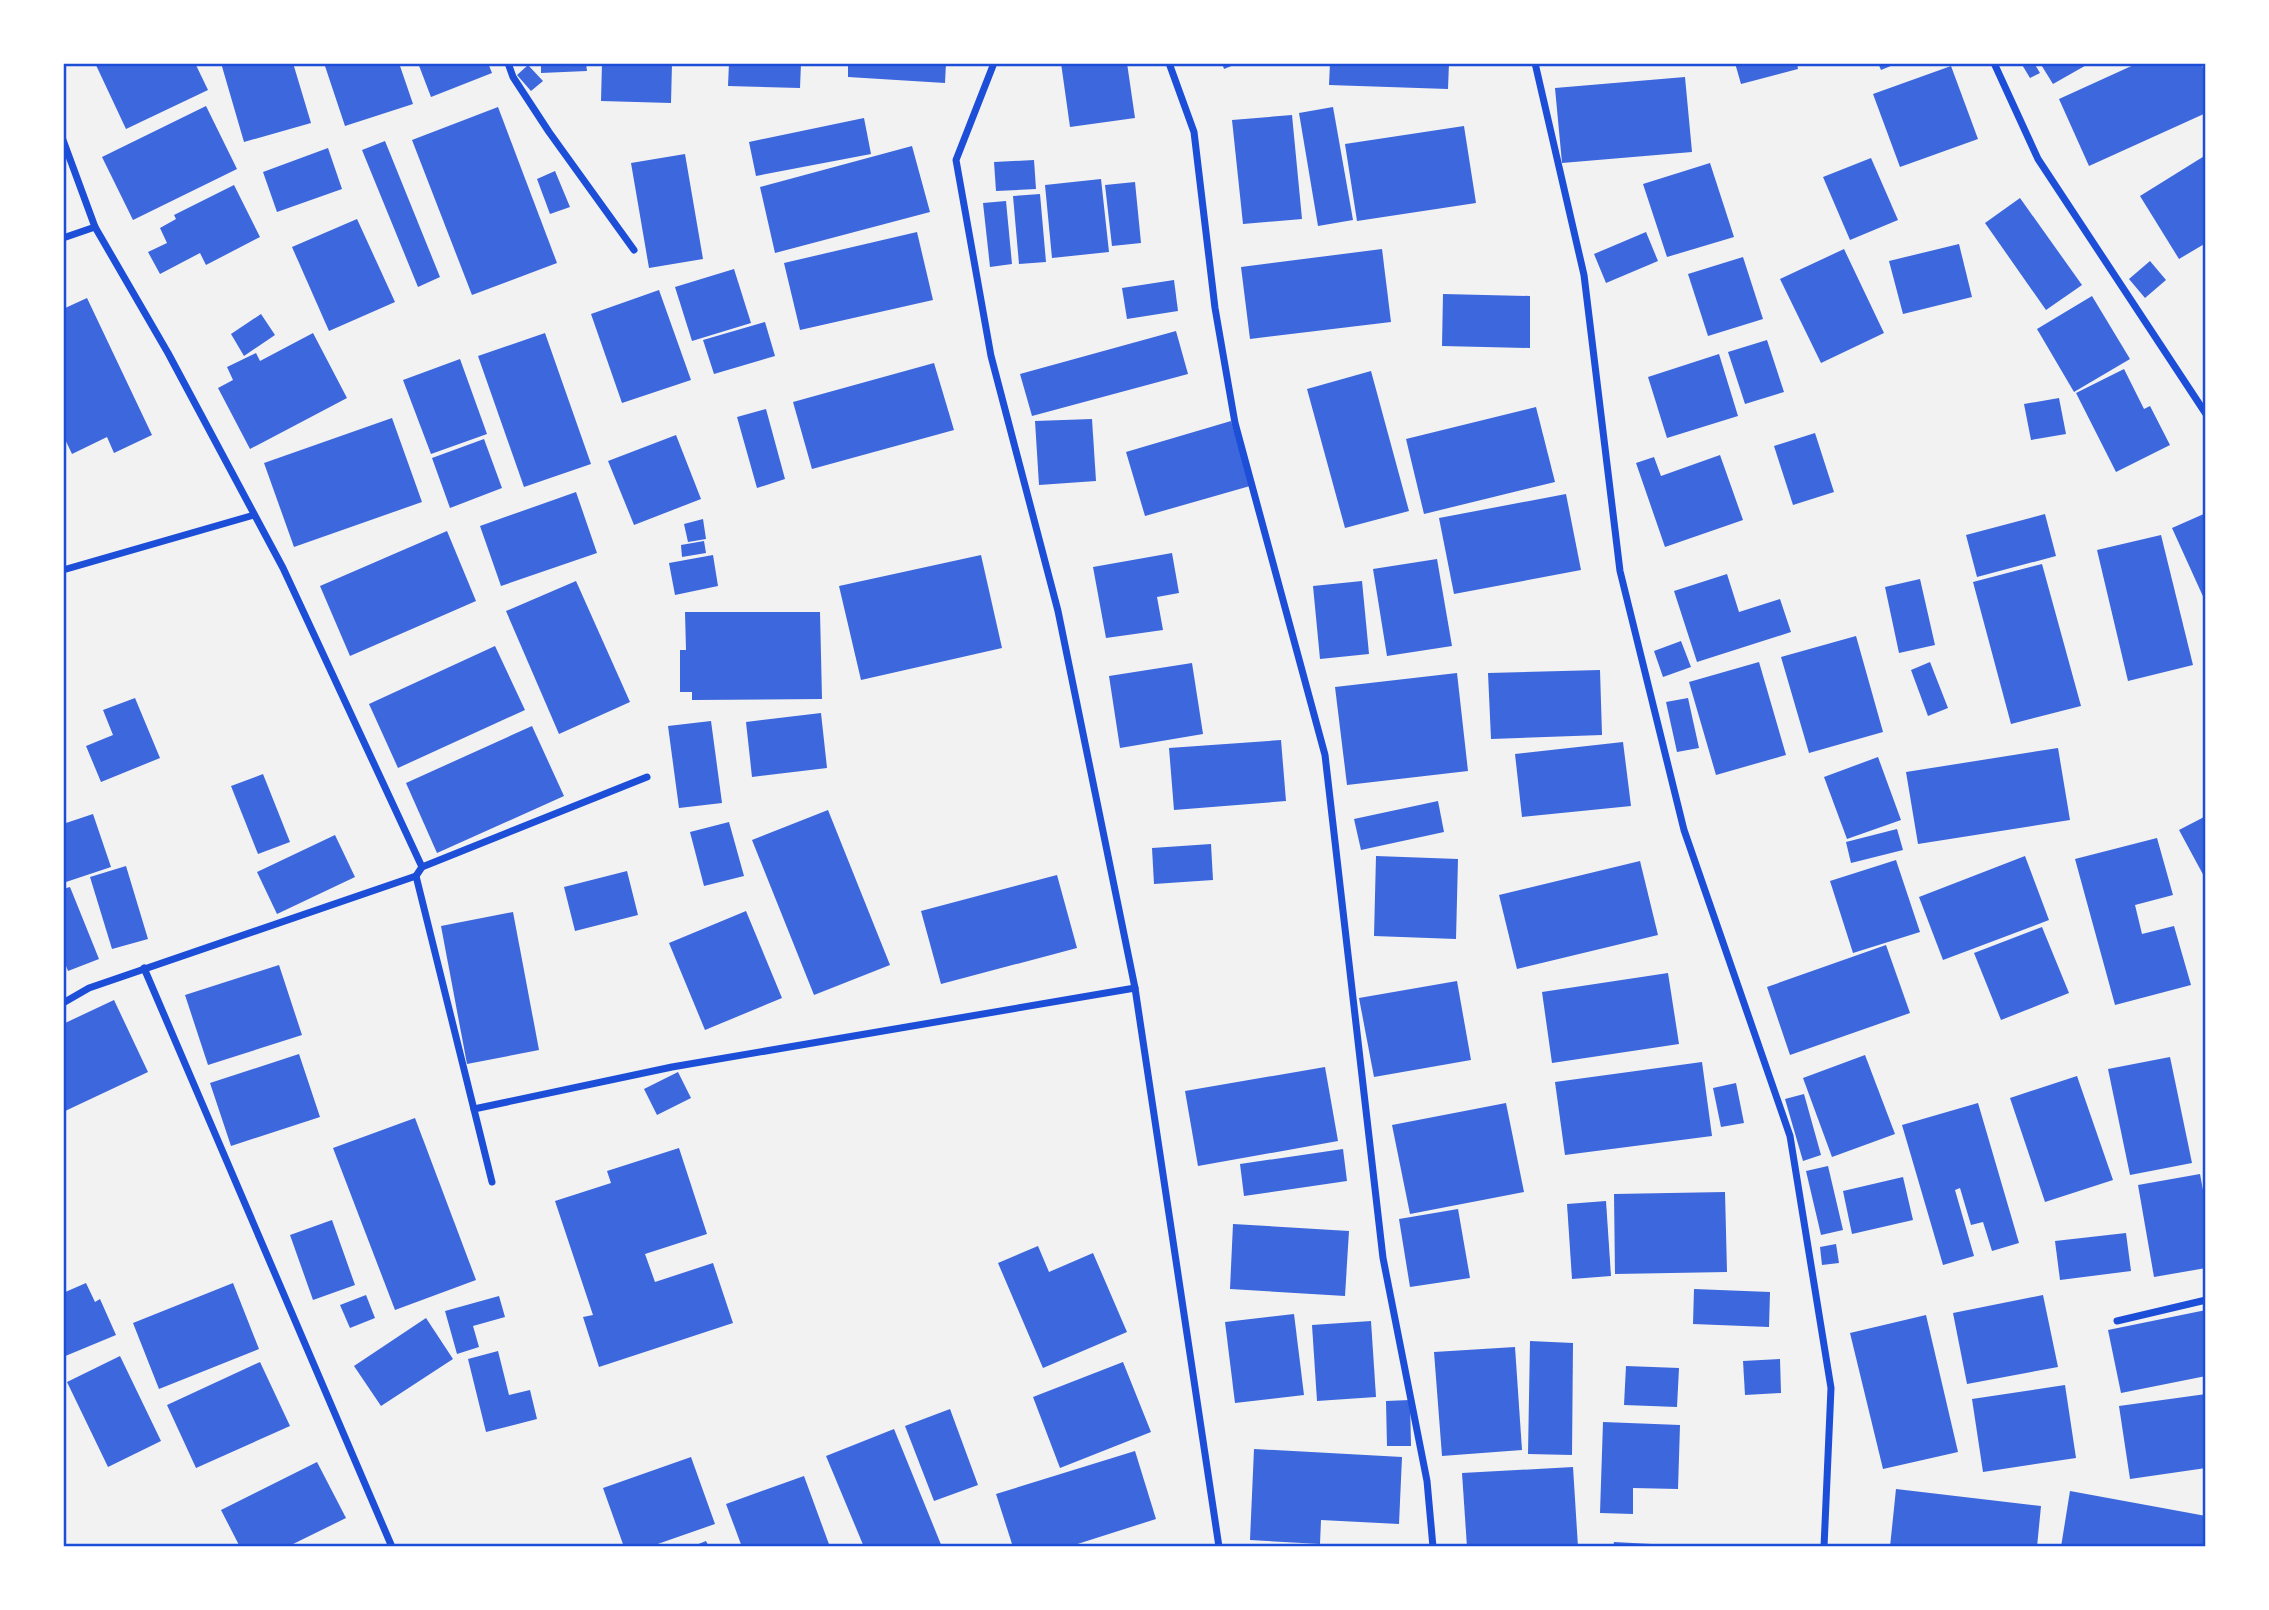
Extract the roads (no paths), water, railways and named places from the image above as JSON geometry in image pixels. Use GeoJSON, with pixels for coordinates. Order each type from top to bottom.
{"type":"FeatureCollection","features":[{"type":"Feature","properties":{"kind":"street"},"geometry":{"type":"LineString","coordinates":[[508,63],[513,77],[549,132],[634,250]]}},
{"type":"Feature","properties":{"kind":"street"},"geometry":{"type":"LineString","coordinates":[[994,63],[956,160],[991,356],[1058,611],[1135,988],[1219,1547]]}},
{"type":"Feature","properties":{"kind":"street"},"geometry":{"type":"LineString","coordinates":[[1169,63],[1194,132],[1215,308],[1235,423],[1325,755],[1382,1258],[1427,1481],[1433,1547]]}},
{"type":"Feature","properties":{"kind":"street"},"geometry":{"type":"LineString","coordinates":[[1535,63],[1584,275],[1619,571],[1685,830],[1790,1136],[1831,1388],[1824,1547]]}},
{"type":"Feature","properties":{"kind":"street"},"geometry":{"type":"LineString","coordinates":[[1994,63],[2038,159],[2206,414]]}},
{"type":"Feature","properties":{"kind":"street"},"geometry":{"type":"LineString","coordinates":[[63,140],[95,227],[169,353],[283,568],[422,867]]}},
{"type":"Feature","properties":{"kind":"street"},"geometry":{"type":"LineString","coordinates":[[63,238],[95,227]]}},
{"type":"Feature","properties":{"kind":"street"},"geometry":{"type":"LineString","coordinates":[[63,570],[254,515]]}},
{"type":"Feature","properties":{"kind":"street"},"geometry":{"type":"LineString","coordinates":[[63,1003],[89,988],[144,968],[416,876],[422,867],[647,777]]}},
{"type":"Feature","properties":{"kind":"street"},"geometry":{"type":"LineString","coordinates":[[416,876],[492,1182]]}},
{"type":"Feature","properties":{"kind":"street"},"geometry":{"type":"LineString","coordinates":[[144,968],[392,1547]]}},
{"type":"Feature","properties":{"kind":"street"},"geometry":{"type":"LineString","coordinates":[[474,1109],[672,1067],[1135,988]]}},
{"type":"Feature","properties":{"kind":"street"},"geometry":{"type":"LineString","coordinates":[[2116,1321],[2206,1300]]}}]}
